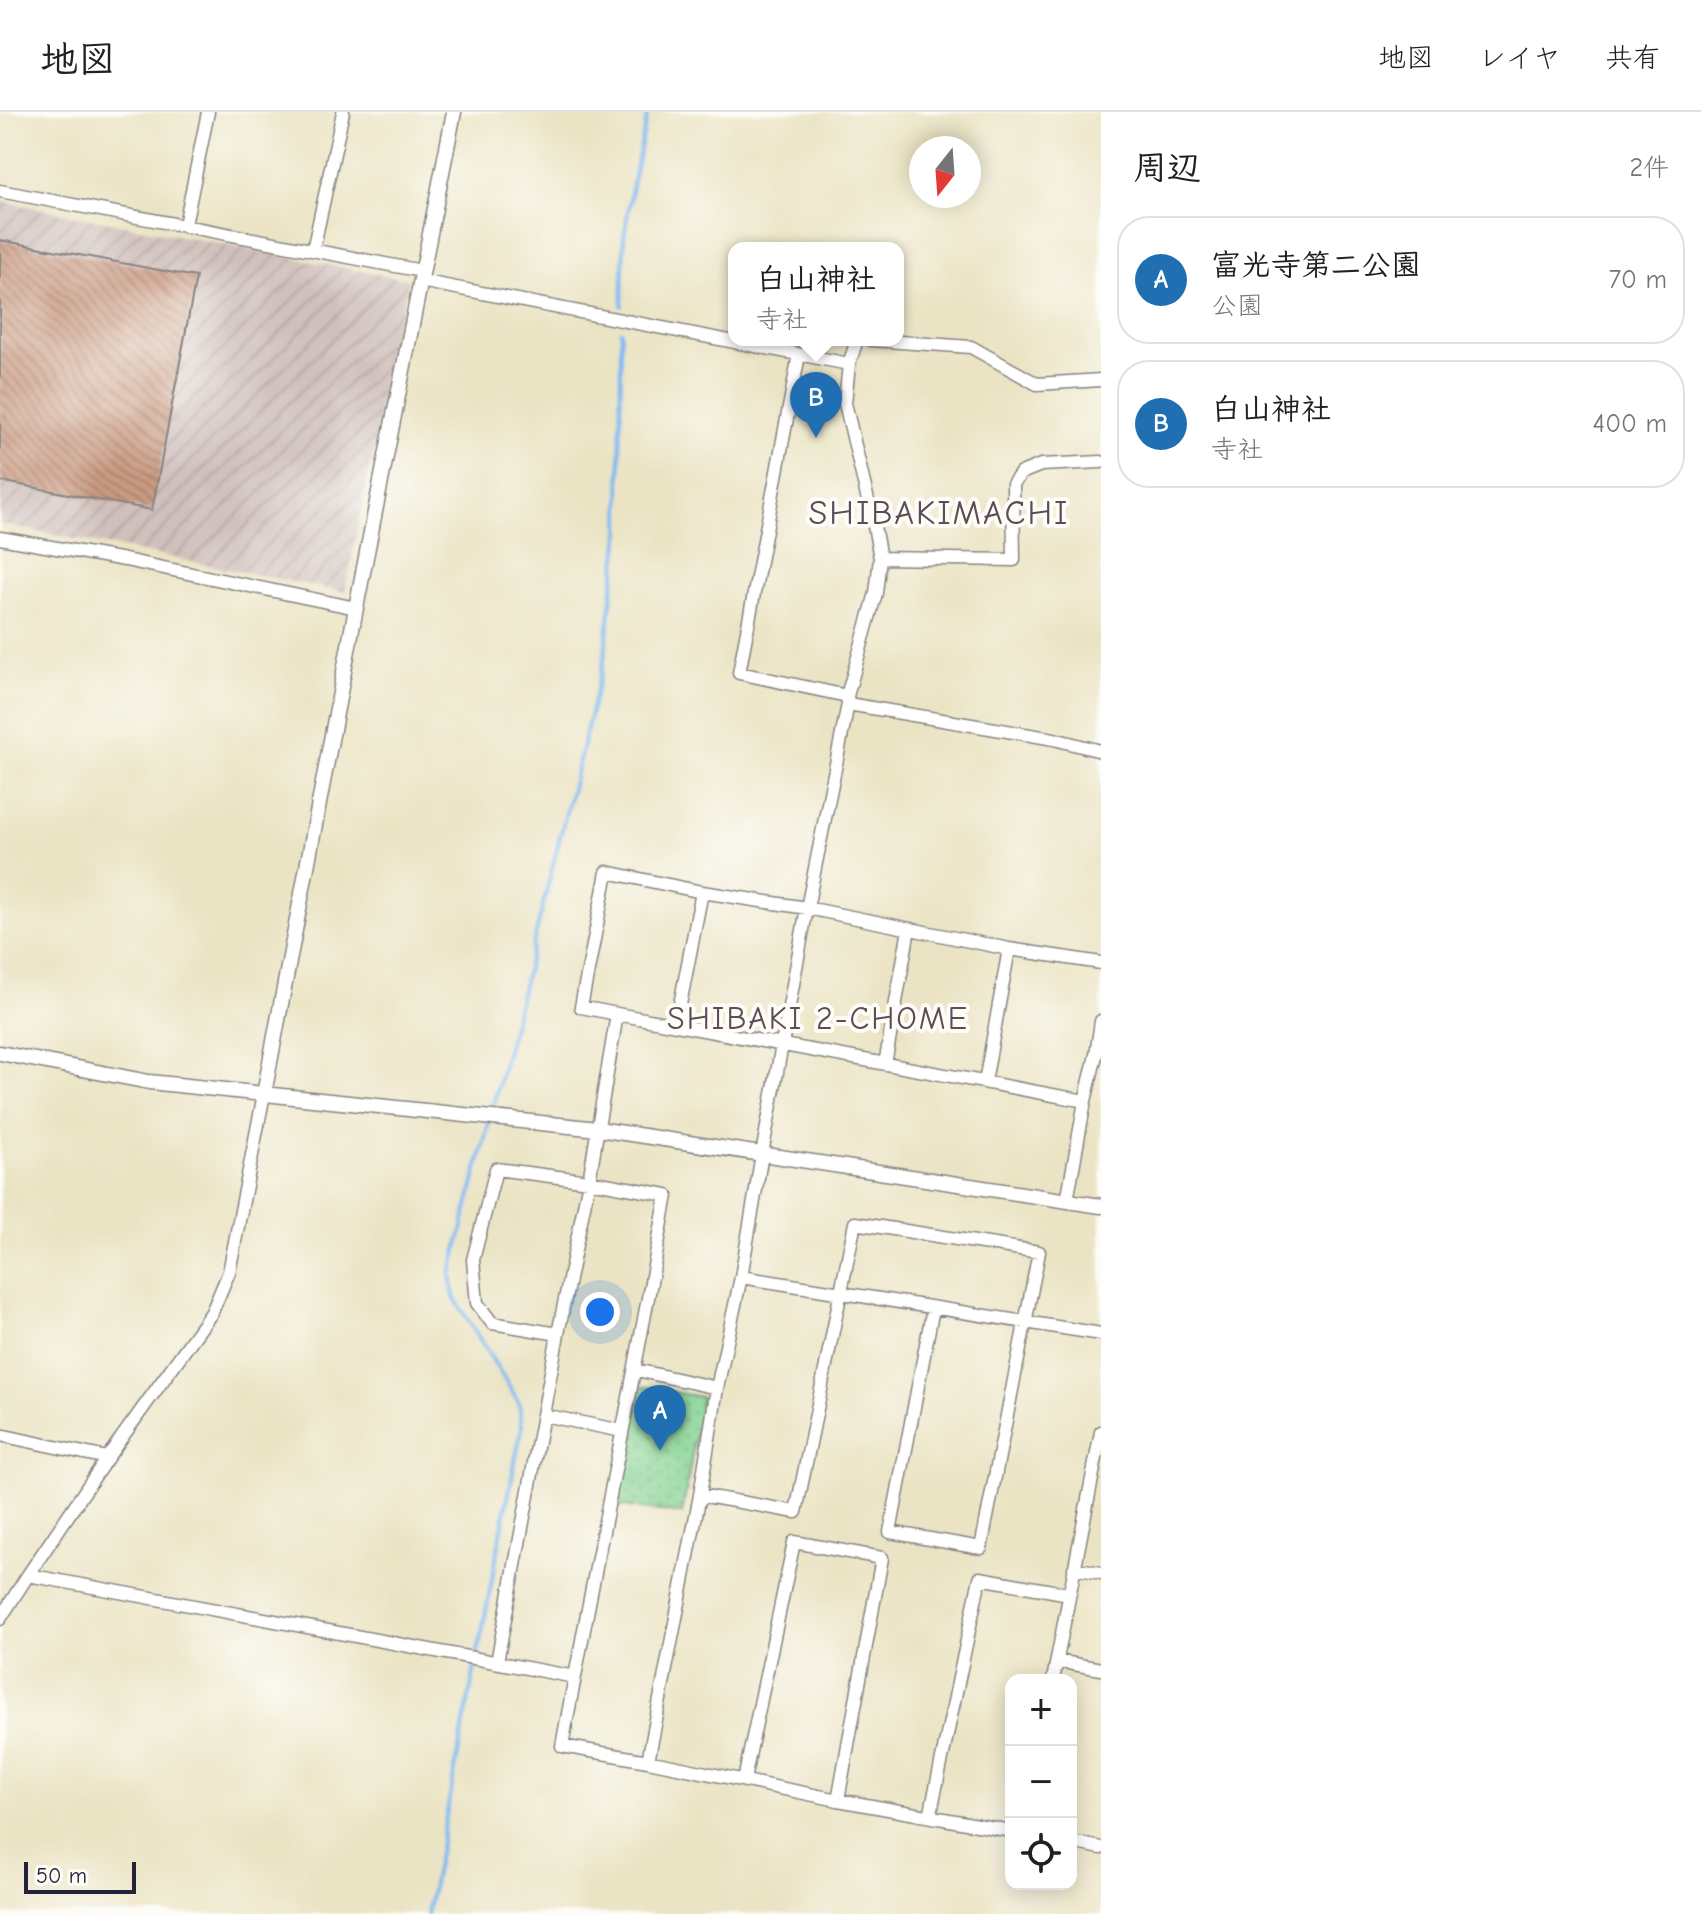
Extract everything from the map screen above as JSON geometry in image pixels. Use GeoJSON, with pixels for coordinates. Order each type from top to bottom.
{"type":"FeatureCollection","features":[{"type":"Feature","properties":{"kind":"street"},"geometry":{"type":"LineString","coordinates":[[185,225],[208,112]]}},
{"type":"Feature","properties":{"kind":"street"},"geometry":{"type":"LineString","coordinates":[[313,250],[343,112]]}},
{"type":"Feature","properties":{"kind":"street"},"geometry":{"type":"LineString","coordinates":[[0,1619],[107,1458],[212,1312],[229,1272],[454,112]]}},
{"type":"Feature","properties":{"kind":"street"},"geometry":{"type":"LineString","coordinates":[[0,191],[313,250],[421,276],[728,340]]}},
{"type":"Feature","properties":{"kind":"street"},"geometry":{"type":"LineString","coordinates":[[904,342],[971,347],[1037,384],[1101,380]]}},
{"type":"Feature","properties":{"kind":"street"},"geometry":{"type":"LineString","coordinates":[[756,346],[849,364]]}},
{"type":"Feature","properties":{"kind":"street"},"geometry":{"type":"LineString","coordinates":[[648,1761],[700,1495],[717,1388],[741,1277],[807,908],[848,700],[876,593],[880,558],[845,403],[849,364],[855,346]]}},
{"type":"Feature","properties":{"kind":"street"},"geometry":{"type":"LineString","coordinates":[[799,355],[739,673],[848,700],[1054,739],[1101,751]]}},
{"type":"Feature","properties":{"kind":"street"},"geometry":{"type":"LineString","coordinates":[[880,558],[1014,560],[1013,484],[1021,473],[1041,465],[1101,462]]}},
{"type":"Feature","properties":{"kind":"street"},"geometry":{"type":"LineString","coordinates":[[0,538],[125,560],[356,608]]}},
{"type":"Feature","properties":{"kind":"street"},"geometry":{"type":"LineString","coordinates":[[1085,1101],[581,1007],[607,872],[1009,949],[1101,963]]}},
{"type":"Feature","properties":{"kind":"street"},"geometry":{"type":"LineString","coordinates":[[676,1025],[702,892]]}},
{"type":"Feature","properties":{"kind":"street"},"geometry":{"type":"LineString","coordinates":[[885,1064],[909,929]]}},
{"type":"Feature","properties":{"kind":"street"},"geometry":{"type":"LineString","coordinates":[[985,1082],[1009,949]]}},
{"type":"Feature","properties":{"kind":"street"},"geometry":{"type":"LineString","coordinates":[[493,1661],[589,1181],[617,1014]]}},
{"type":"Feature","properties":{"kind":"street"},"geometry":{"type":"LineString","coordinates":[[1067,1201],[1085,1101],[1098,1055],[1101,1021]]}},
{"type":"Feature","properties":{"kind":"street"},"geometry":{"type":"LineString","coordinates":[[0,1053],[149,1082],[598,1129],[1101,1206]]}},
{"type":"Feature","properties":{"kind":"street"},"geometry":{"type":"LineString","coordinates":[[558,1334],[492,1323],[477,1303],[473,1260],[496,1169],[667,1195],[562,1746],[1005,1830]]}},
{"type":"Feature","properties":{"kind":"street"},"geometry":{"type":"LineString","coordinates":[[700,1495],[796,1512],[855,1223],[1039,1252],[981,1548],[890,1532],[933,1308]]}},
{"type":"Feature","properties":{"kind":"street"},"geometry":{"type":"LineString","coordinates":[[741,1277],[1101,1334]]}},
{"type":"Feature","properties":{"kind":"street"},"geometry":{"type":"LineString","coordinates":[[636,1370],[717,1388]]}},
{"type":"Feature","properties":{"kind":"street"},"geometry":{"type":"LineString","coordinates":[[543,1415],[622,1431]]}},
{"type":"Feature","properties":{"kind":"street"},"geometry":{"type":"LineString","coordinates":[[1054,1674],[1101,1432]]}},
{"type":"Feature","properties":{"kind":"street"},"geometry":{"type":"LineString","coordinates":[[0,1435],[107,1458]]}},
{"type":"Feature","properties":{"kind":"street"},"geometry":{"type":"LineString","coordinates":[[744,1780],[794,1542],[882,1558],[838,1800]]}},
{"type":"Feature","properties":{"kind":"street"},"geometry":{"type":"LineString","coordinates":[[1074,1568],[1101,1573]]}},
{"type":"Feature","properties":{"kind":"street"},"geometry":{"type":"LineString","coordinates":[[28,1575],[575,1677]]}},
{"type":"Feature","properties":{"kind":"street"},"geometry":{"type":"LineString","coordinates":[[930,1816],[980,1578],[1069,1594]]}},
{"type":"Feature","properties":{"kind":"street"},"geometry":{"type":"LineString","coordinates":[[1057,1661],[1101,1669]]}},
{"type":"Feature","properties":{"kind":"street"},"geometry":{"type":"LineString","coordinates":[[1077,1843],[1101,1848]]}},
{"type":"Feature","properties":{"kind":"shaded area"},"geometry":{"type":"Polygon","coordinates":[[[0,201],[408,280],[345,592],[0,524],[0,201]]]}},
{"type":"Feature","properties":{"kind":"green space"},"geometry":{"type":"Polygon","coordinates":[[[640,1386],[702,1397],[682,1514],[617,1505],[640,1386]]]}},
{"type":"Feature","properties":{"kind":"building"},"geometry":{"type":"Polygon","coordinates":[[[0,240],[196,277],[152,510],[0,481],[0,240]]]}},
{"type":"Feature","properties":{"kind":"waterway"},"geometry":{"type":"LineString","coordinates":[[622,306],[624,237],[648,112]]}},
{"type":"Feature","properties":{"kind":"waterway"},"geometry":{"type":"LineString","coordinates":[[491,1114],[604,660],[620,534],[621,331]]}},
{"type":"Feature","properties":{"kind":"waterway"},"geometry":{"type":"LineString","coordinates":[[427,1914],[522,1426],[519,1403],[454,1297],[451,1274],[489,1122]]}},
{"type":"Feature","properties":{"kind":"place","name":"白山神社"},"geometry":{"type":"Point","coordinates":[816,438]}},
{"type":"Feature","properties":{"kind":"place","name":"富光寺第二公園"},"geometry":{"type":"Point","coordinates":[660,1451]}},
{"type":"Feature","properties":{"kind":"district","name":"SHIBAKIMACHI"},"geometry":{"type":"Point","coordinates":[939,512]}},
{"type":"Feature","properties":{"kind":"district","name":"SHIBAKI 2-CHOME"},"geometry":{"type":"Point","coordinates":[818,1018]}}]}
